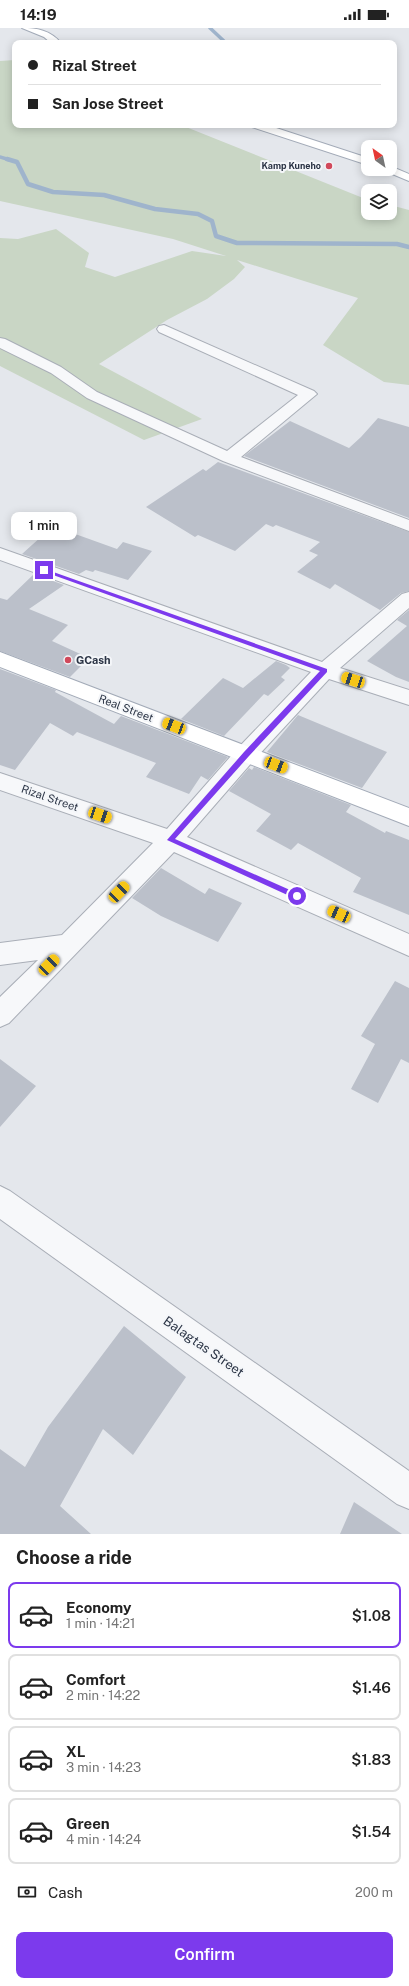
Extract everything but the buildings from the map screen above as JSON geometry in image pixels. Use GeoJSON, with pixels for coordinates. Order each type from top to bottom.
{"type":"FeatureCollection","features":[{"type":"Feature","properties":{"kind":"main road"},"geometry":{"type":"LineString","coordinates":[[26,28],[47,35],[53,40]]}},
{"type":"Feature","properties":{"kind":"main road"},"geometry":{"type":"LineString","coordinates":[[265,128],[361,160]]}},
{"type":"Feature","properties":{"kind":"main road"},"geometry":{"type":"LineString","coordinates":[[397,173],[409,178]]}},
{"type":"Feature","properties":{"kind":"main road","name":"Real Street"},"geometry":{"type":"LineString","coordinates":[[0,660],[409,817]]}},
{"type":"Feature","properties":{"kind":"street"},"geometry":{"type":"LineString","coordinates":[[164,329],[309,394],[229,458]]}},
{"type":"Feature","properties":{"kind":"street"},"geometry":{"type":"LineString","coordinates":[[0,342],[56,370],[92,394],[229,458],[409,526]]}},
{"type":"Feature","properties":{"kind":"street"},"geometry":{"type":"LineString","coordinates":[[0,554],[325,670],[409,698]]}},
{"type":"Feature","properties":{"kind":"street"},"geometry":{"type":"LineString","coordinates":[[0,1015],[171,840],[246,754],[325,670],[409,598]]}},
{"type":"Feature","properties":{"kind":"street","name":"Rizal Street"},"geometry":{"type":"LineString","coordinates":[[0,781],[171,840],[409,945]]}},
{"type":"Feature","properties":{"kind":"street"},"geometry":{"type":"LineString","coordinates":[[0,954],[68,945]]}},
{"type":"Feature","properties":{"kind":"street","name":"Balagtas Street"},"geometry":{"type":"LineString","coordinates":[[0,1201],[409,1492]]}},
{"type":"Feature","properties":{"kind":"green space"},"geometry":{"type":"Polygon","coordinates":[[[12,60],[12,128],[188,128],[361,197],[361,220],[397,220],[397,207],[409,210],[409,385],[384,382],[323,345],[358,298],[237,260],[245,267],[234,279],[207,299],[167,320],[99,364],[202,419],[144,440],[0,366],[0,238],[18,239],[56,229],[89,253],[85,267],[115,277],[192,251],[226,256],[173,239],[0,201],[0,61],[12,60]]]}},
{"type":"Feature","properties":{"kind":"waterway"},"geometry":{"type":"LineString","coordinates":[[210,28],[223,40]]}},
{"type":"Feature","properties":{"kind":"waterway"},"geometry":{"type":"LineString","coordinates":[[0,157],[10,160]]}},
{"type":"Feature","properties":{"kind":"waterway"},"geometry":{"type":"LineString","coordinates":[[7,159],[17,162],[28,184],[53,192],[104,195],[155,209],[198,214],[212,221],[216,236],[237,243],[397,244],[409,247]]}},
{"type":"Feature","properties":{"kind":"place","name":"Kamp Kuneho"},"geometry":{"type":"Point","coordinates":[329,166]}},
{"type":"Feature","properties":{"kind":"place","name":"GCash"},"geometry":{"type":"Point","coordinates":[68,660]}},
{"type":"Feature","properties":{"kind":"route"},"geometry":{"type":"LineString","coordinates":[[44,570],[325,670],[246,754],[171,840],[297,896]]}}]}
